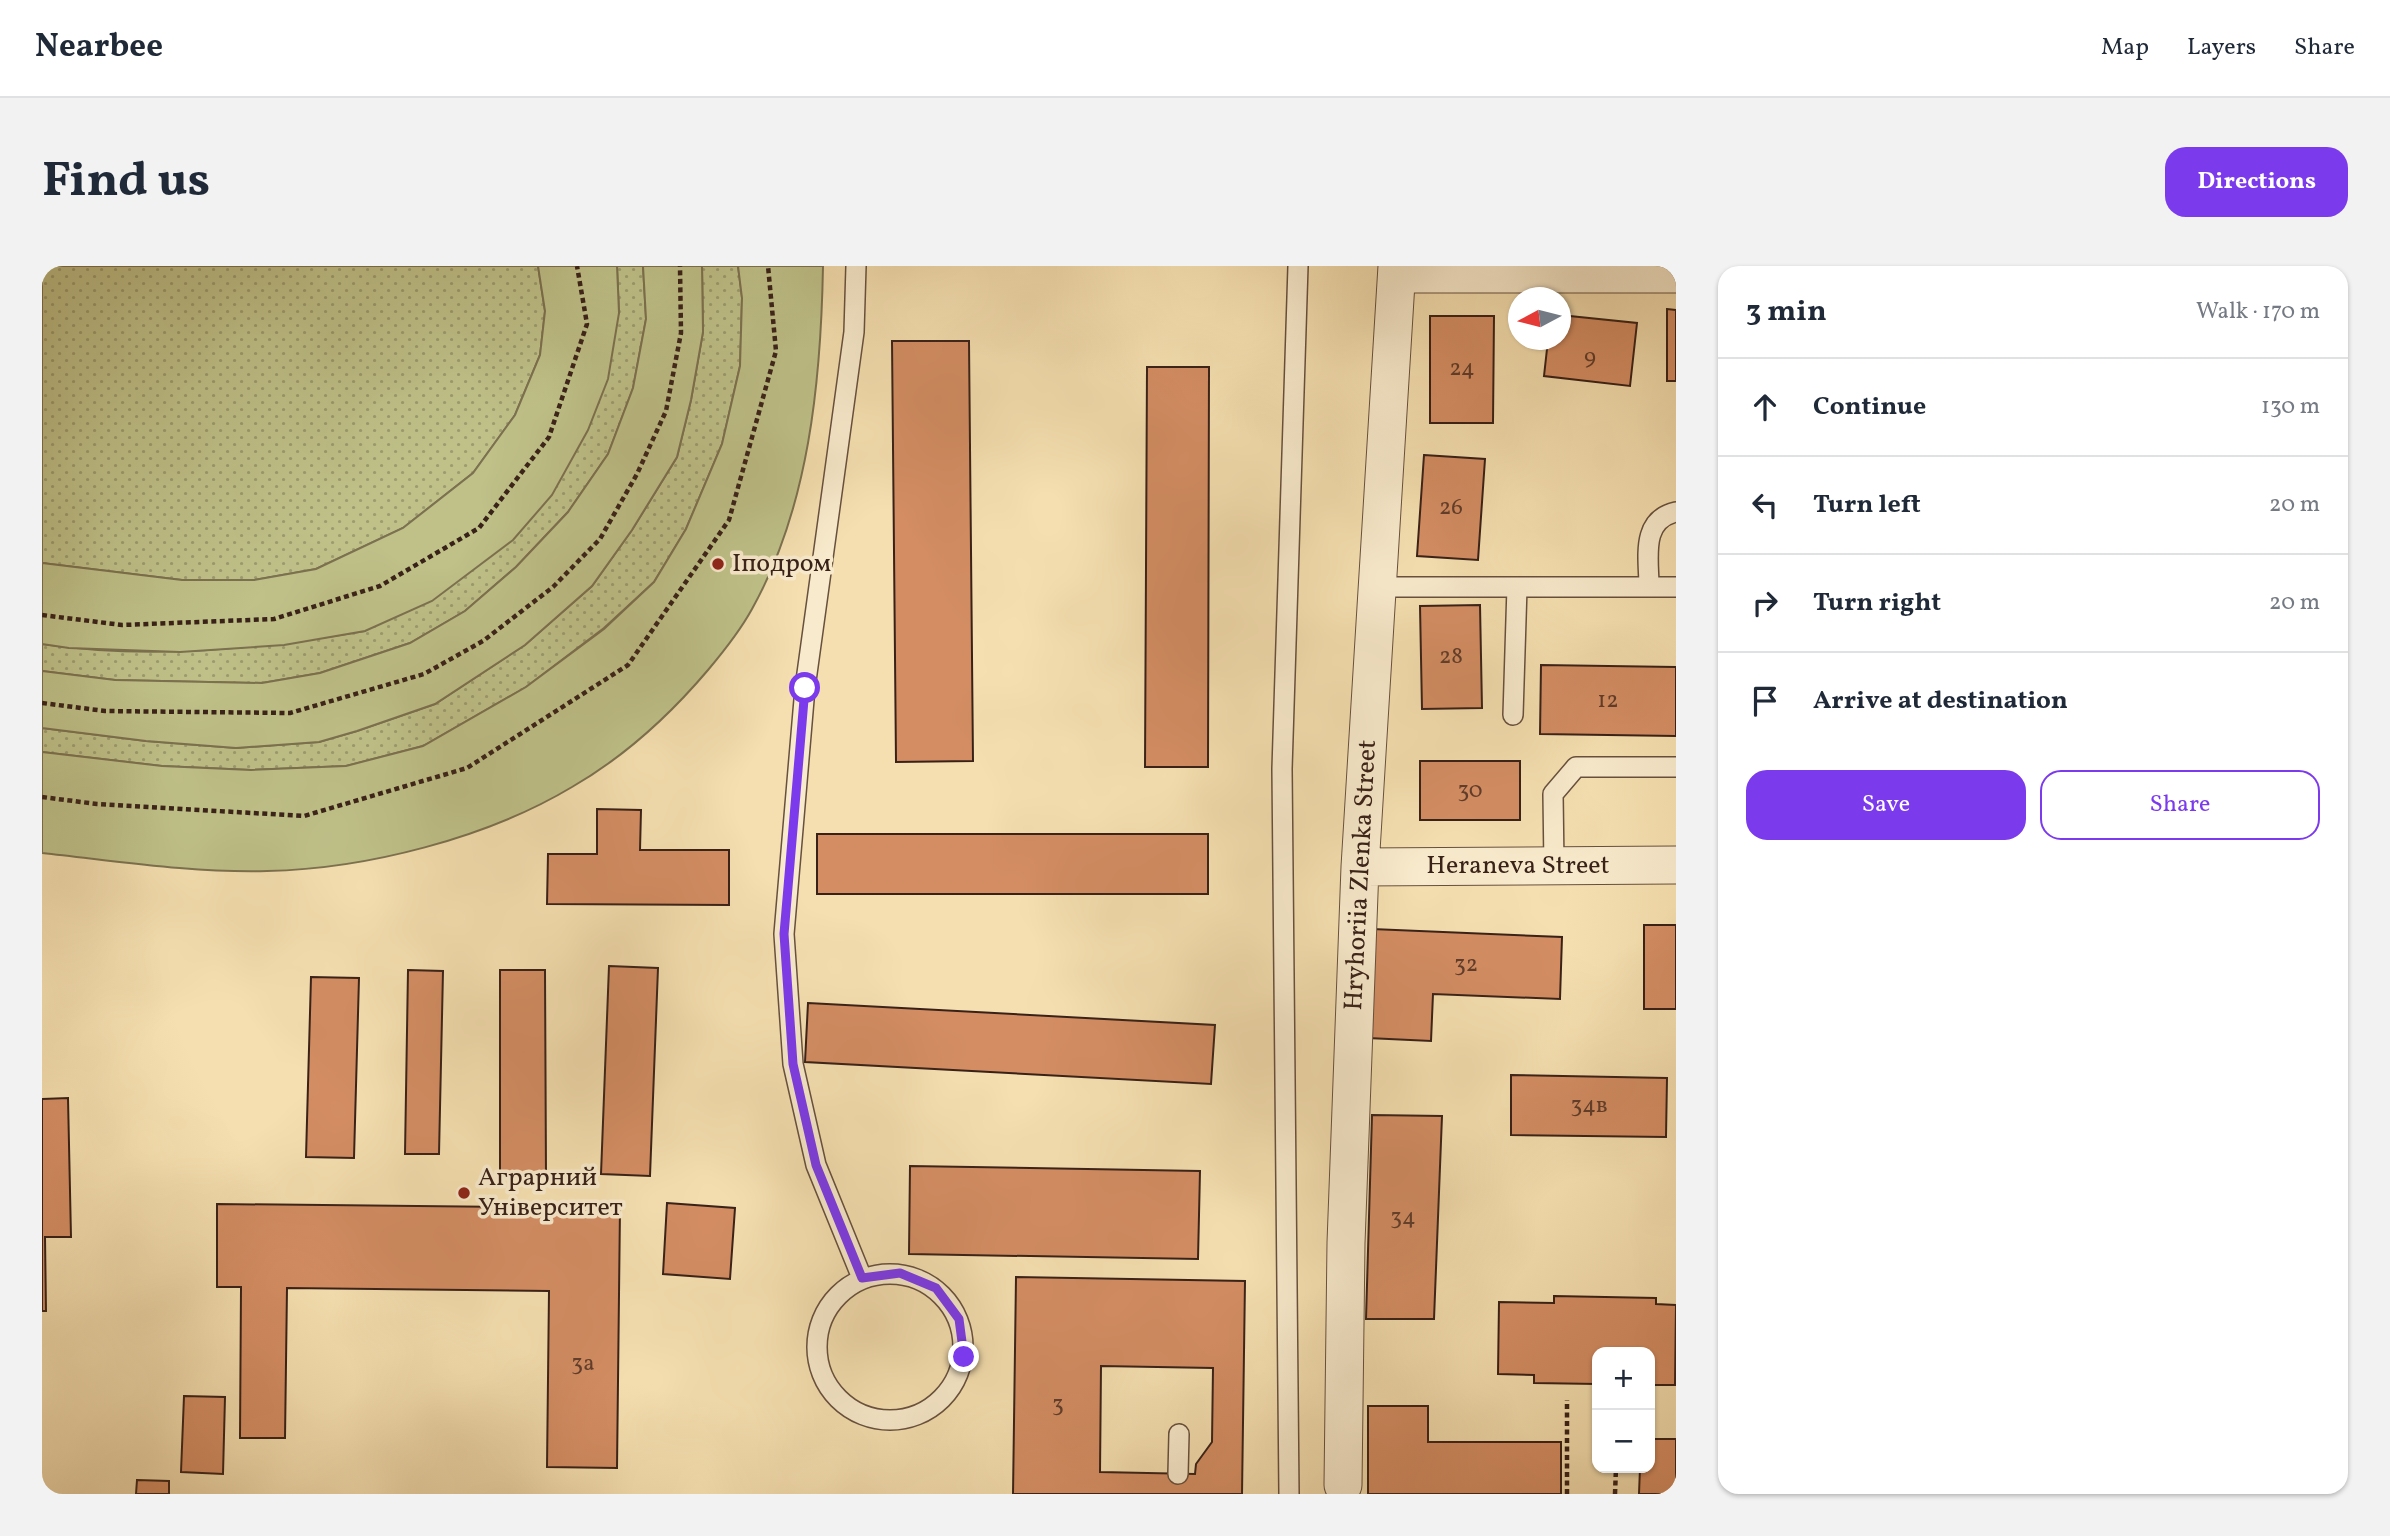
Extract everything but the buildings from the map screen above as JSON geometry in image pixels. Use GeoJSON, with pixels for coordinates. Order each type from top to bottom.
{"type":"FeatureCollection","features":[{"type":"Feature","properties":{"kind":"street"},"geometry":{"type":"LineString","coordinates":[[1397,270],[1676,274]]}},
{"type":"Feature","properties":{"kind":"street","name":"Hryhoriia Zlenka Street"},"geometry":{"type":"LineString","coordinates":[[1343,1485],[1346,1243],[1360,867],[1397,270]]}},
{"type":"Feature","properties":{"kind":"street","name":"Heraneva Street"},"geometry":{"type":"LineString","coordinates":[[1360,867],[1676,865]]}},
{"type":"Feature","properties":{"kind":"lane"},"geometry":{"type":"LineString","coordinates":[[856,266],[854,332],[805,688],[784,934],[793,1064],[816,1165],[862,1278]]}},
{"type":"Feature","properties":{"kind":"lane"},"geometry":{"type":"LineString","coordinates":[[1289,1494],[1282,769],[1298,266]]}},
{"type":"Feature","properties":{"kind":"lane"},"geometry":{"type":"LineString","coordinates":[[1649,587],[1648,535],[1665,514],[1676,512]]}},
{"type":"Feature","properties":{"kind":"lane"},"geometry":{"type":"LineString","coordinates":[[1378,587],[1676,587]]}},
{"type":"Feature","properties":{"kind":"lane"},"geometry":{"type":"LineString","coordinates":[[1513,715],[1517,587]]}},
{"type":"Feature","properties":{"kind":"lane"},"geometry":{"type":"LineString","coordinates":[[1554,866],[1553,794],[1576,766],[1676,767]]}},
{"type":"Feature","properties":{"kind":"lane"},"geometry":{"type":"LineString","coordinates":[[900,1273],[936,1288],[959,1319],[964,1357],[949,1393],[919,1416],[880,1421],[845,1406],[821,1376],[817,1337],[831,1302],[862,1278],[900,1273]]}},
{"type":"Feature","properties":{"kind":"lane"},"geometry":{"type":"LineString","coordinates":[[1178,1474],[1179,1434]]}},
{"type":"Feature","properties":{"kind":"path"},"geometry":{"type":"LineString","coordinates":[[42,615],[121,625],[274,620],[380,586],[479,528],[549,437],[586,324],[577,266]]}},
{"type":"Feature","properties":{"kind":"path"},"geometry":{"type":"LineString","coordinates":[[42,703],[105,711],[290,713],[424,674],[483,641],[553,587],[600,539],[637,474],[666,411],[681,333],[680,266]]}},
{"type":"Feature","properties":{"kind":"path"},"geometry":{"type":"LineString","coordinates":[[42,797],[97,804],[304,816],[467,768],[628,665],[729,520],[776,351],[768,266]]}},
{"type":"Feature","properties":{"kind":"path"},"geometry":{"type":"LineString","coordinates":[[1567,1400],[1567,1494]]}},
{"type":"Feature","properties":{"kind":"path"},"geometry":{"type":"LineString","coordinates":[[1615,1473],[1615,1494]]}},
{"type":"Feature","properties":{"kind":"green space"},"geometry":{"type":"Polygon","coordinates":[[[42,266],[538,266],[545,311],[540,355],[515,415],[473,473],[403,528],[316,569],[254,580],[182,580],[42,563],[42,266]]]}},
{"type":"Feature","properties":{"kind":"green space"},"geometry":{"type":"Polygon","coordinates":[[[538,266],[617,266],[619,313],[608,379],[588,430],[552,495],[513,540],[432,601],[365,631],[284,645],[180,652],[69,648],[42,644],[42,563],[182,580],[254,580],[316,569],[403,528],[473,473],[515,415],[540,355],[545,311],[538,266]]]}},
{"type":"Feature","properties":{"kind":"green space"},"geometry":{"type":"Polygon","coordinates":[[[617,266],[643,266],[646,319],[633,388],[608,454],[568,512],[516,567],[465,611],[410,643],[320,673],[262,683],[115,680],[42,671],[42,644],[82,649],[163,652],[285,643],[365,631],[619,313],[617,266]]]}},
{"type":"Feature","properties":{"kind":"green space"},"geometry":{"type":"Polygon","coordinates":[[[643,266],[702,266],[703,332],[677,457],[632,530],[592,586],[525,645],[435,704],[319,742],[236,748],[146,741],[42,728],[42,671],[115,680],[262,683],[320,673],[410,643],[465,611],[516,567],[568,512],[608,454],[633,388],[646,319],[643,266]]]}},
{"type":"Feature","properties":{"kind":"green space"},"geometry":{"type":"Polygon","coordinates":[[[702,266],[738,266],[742,298],[740,366],[722,444],[686,529],[654,582],[604,628],[526,687],[423,746],[346,766],[251,770],[162,766],[42,752],[42,728],[146,741],[236,748],[319,742],[435,704],[525,645],[592,586],[632,530],[677,457],[703,332],[702,266]]]}},
{"type":"Feature","properties":{"kind":"green space","name":"Іподром"},"geometry":{"type":"Polygon","coordinates":[[[738,266],[823,266],[819,354],[808,442],[787,529],[752,609],[732,641],[708,670],[645,734],[610,763],[539,805],[464,835],[385,857],[305,869],[239,871],[154,866],[42,853],[42,752],[162,766],[251,770],[346,766],[423,746],[526,687],[604,629],[654,582],[686,529],[722,444],[740,366],[742,298],[738,266]]]}},
{"type":"Feature","properties":{"kind":"place","name":"Іподром"},"geometry":{"type":"Point","coordinates":[718,564]}},
{"type":"Feature","properties":{"kind":"place","name":"Аграрний Університет"},"geometry":{"type":"Point","coordinates":[464,1193]}},
{"type":"Feature","properties":{"kind":"route"},"geometry":{"type":"LineString","coordinates":[[805,688],[784,934],[793,1064],[816,1165],[862,1278],[900,1273],[936,1288],[959,1319],[964,1357]]}}]}
